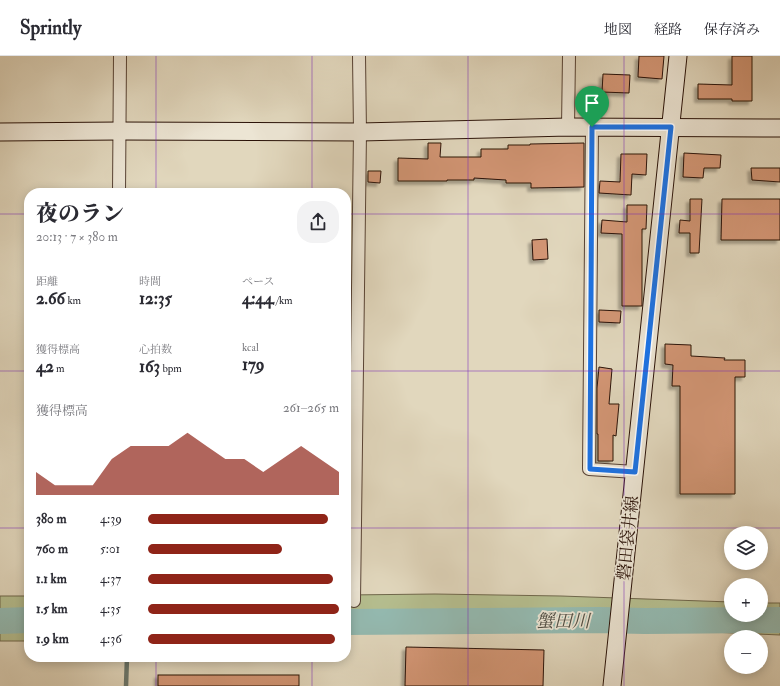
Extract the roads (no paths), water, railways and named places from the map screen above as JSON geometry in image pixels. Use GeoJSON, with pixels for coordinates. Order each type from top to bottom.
{"type":"FeatureCollection","features":[{"type":"Feature","properties":{"kind":"street"},"geometry":{"type":"LineString","coordinates":[[119,188],[120,56]]}},
{"type":"Feature","properties":{"kind":"street"},"geometry":{"type":"LineString","coordinates":[[354,601],[360,132],[359,56]]}},
{"type":"Feature","properties":{"kind":"street"},"geometry":{"type":"LineString","coordinates":[[568,56],[568,127]]}},
{"type":"Feature","properties":{"kind":"street","name":"磐田袋井線"},"geometry":{"type":"LineString","coordinates":[[612,686],[678,56]]}},
{"type":"Feature","properties":{"kind":"street"},"geometry":{"type":"LineString","coordinates":[[0,132],[360,132],[568,127],[780,128]]}},
{"type":"Feature","properties":{"kind":"street"},"geometry":{"type":"LineString","coordinates":[[592,127],[590,469],[635,472]]}},
{"type":"Feature","properties":{"kind":"waterway","name":"蟹田川"},"geometry":{"type":"LineString","coordinates":[[0,621],[24,620]]}},
{"type":"Feature","properties":{"kind":"waterway","name":"蟹田川"},"geometry":{"type":"LineString","coordinates":[[351,622],[780,620]]}},
{"type":"Feature","properties":{"kind":"waterway"},"geometry":{"type":"LineString","coordinates":[[126,686],[127,662]]}}]}
